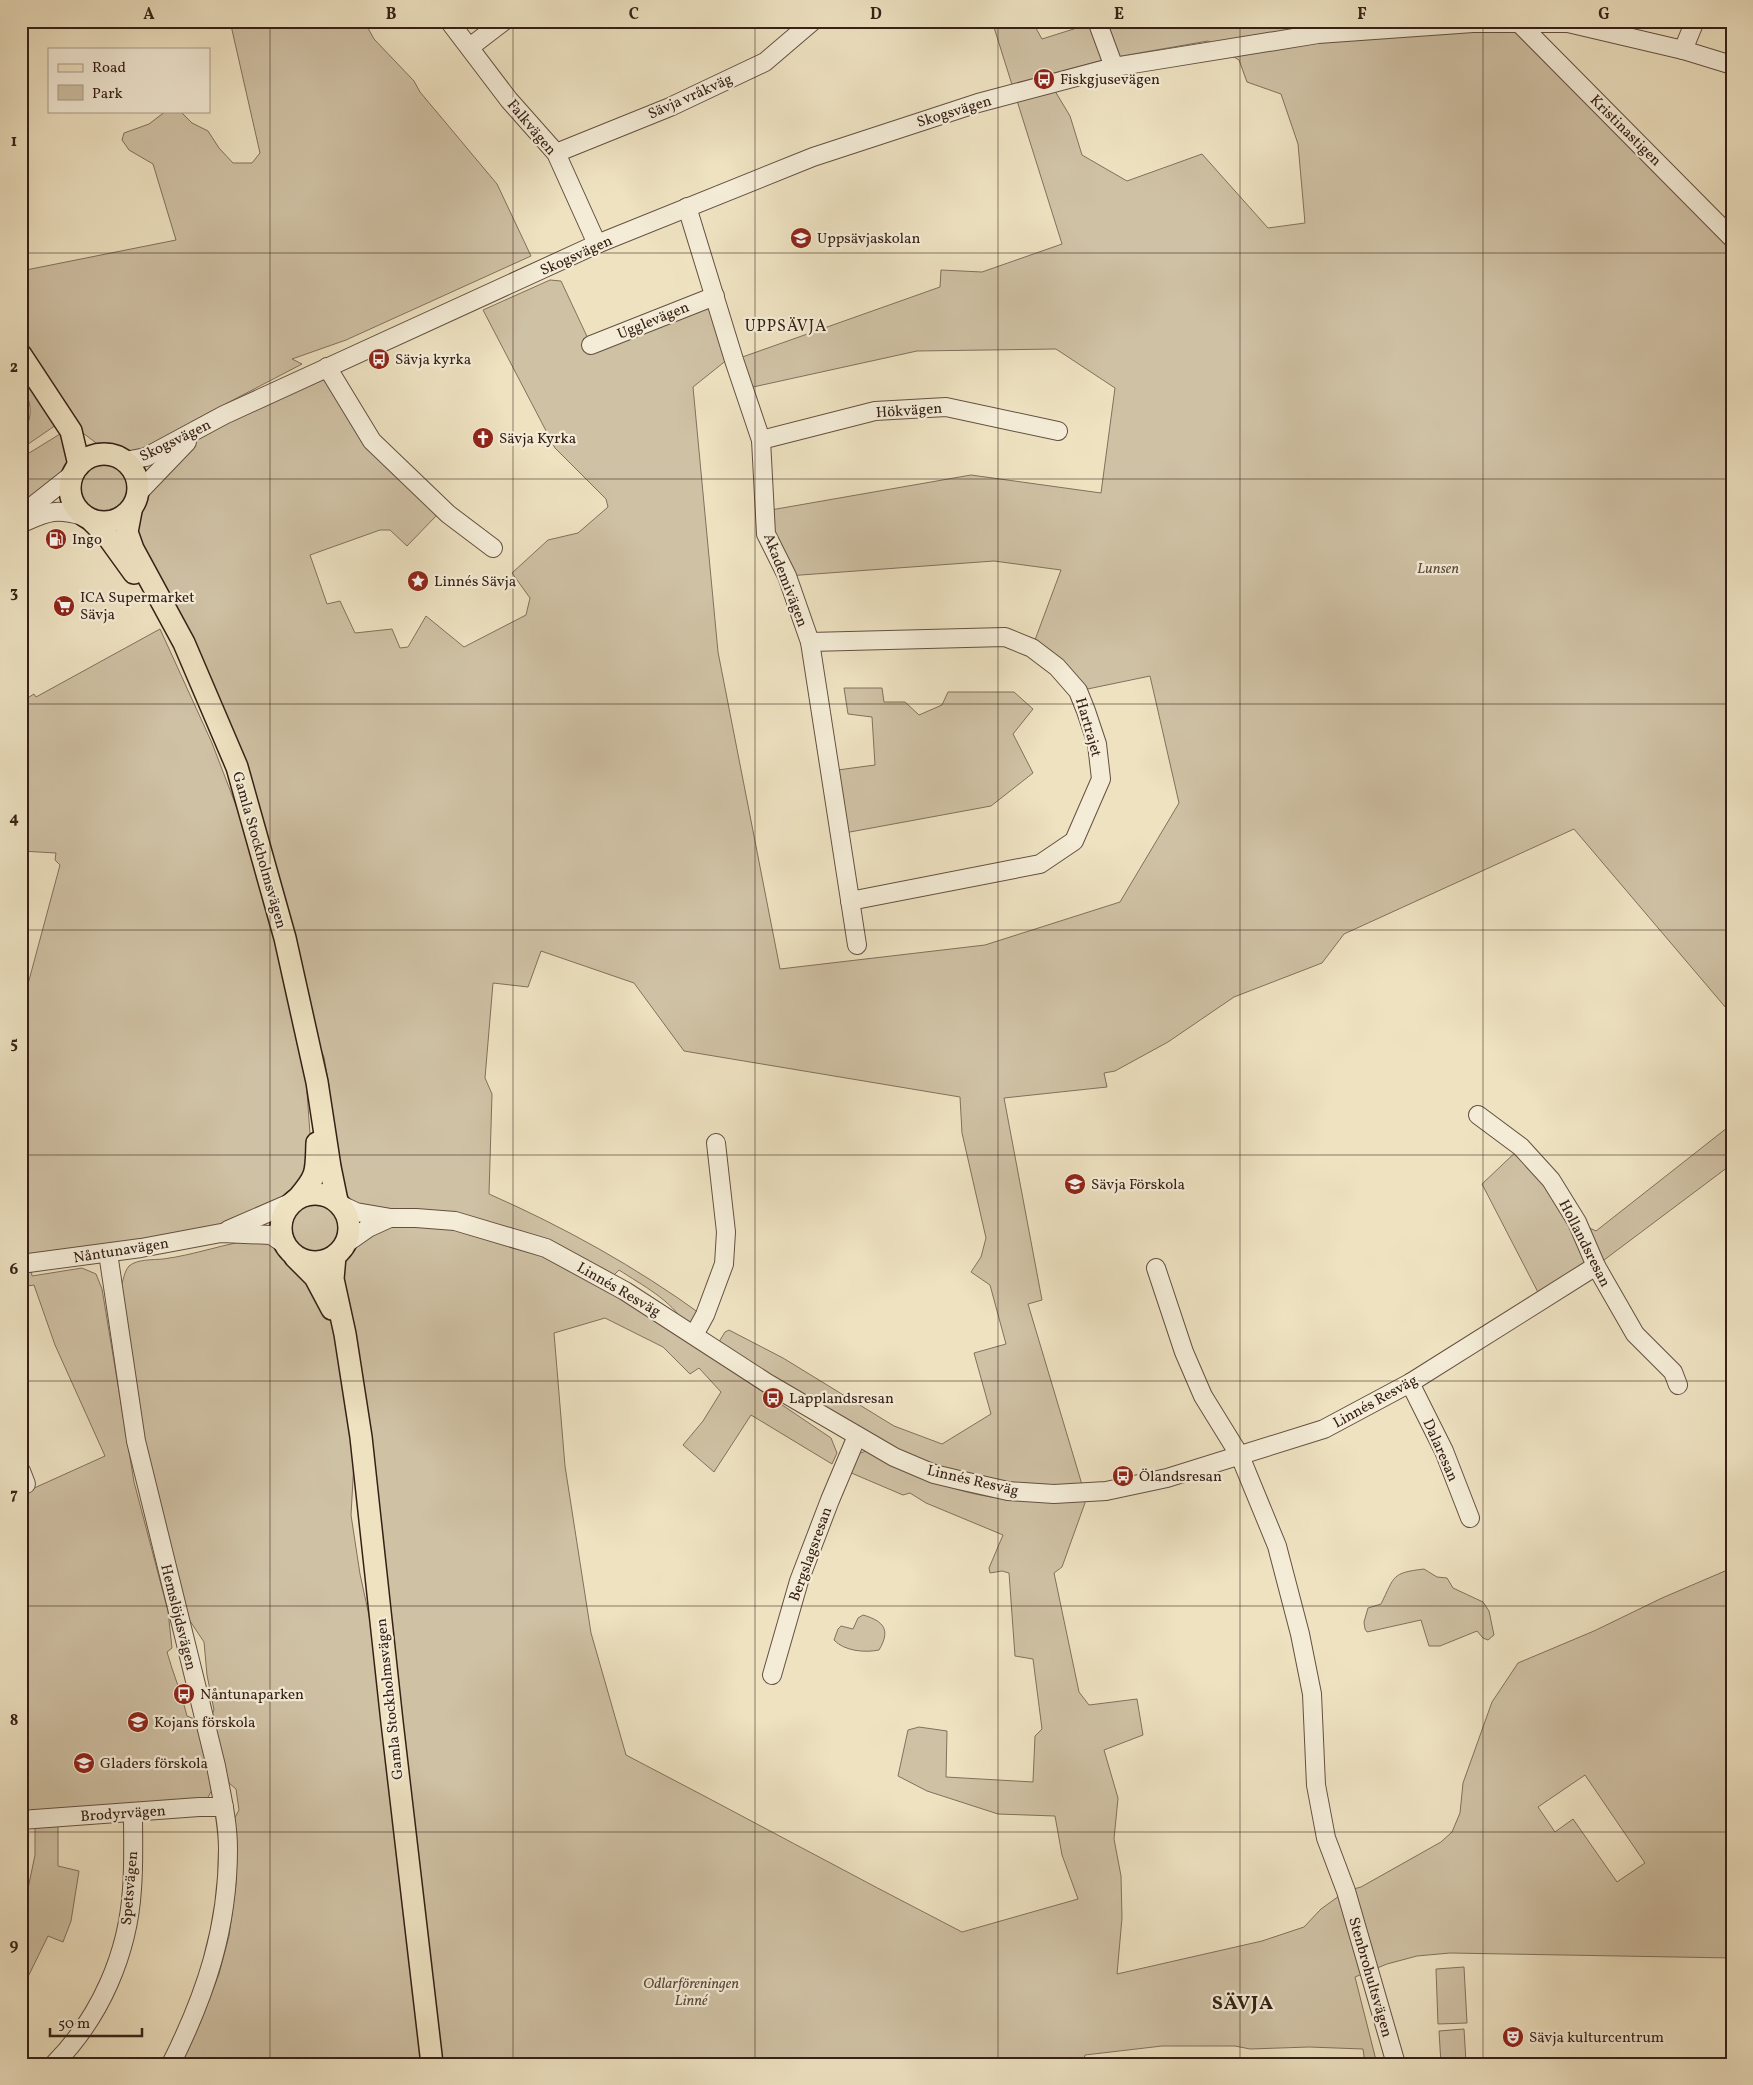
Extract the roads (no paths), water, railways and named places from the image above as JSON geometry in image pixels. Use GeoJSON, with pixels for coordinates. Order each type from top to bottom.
{"type":"FeatureCollection","features":[{"type":"Feature","properties":{"kind":"main road"},"geometry":{"type":"LineString","coordinates":[[21,355],[71,431],[87,444],[116,457],[137,476],[135,502],[117,520],[105,523],[87,518],[74,506],[70,495],[70,483],[76,469],[88,458],[116,457]]}},
{"type":"Feature","properties":{"kind":"main road"},"geometry":{"type":"LineString","coordinates":[[71,431],[76,469]]}},
{"type":"Feature","properties":{"kind":"main road","name":"Gamla Stockholmsvägen"},"geometry":{"type":"LineString","coordinates":[[135,502],[127,524],[129,540],[174,627]]}},
{"type":"Feature","properties":{"kind":"main road","name":"Gamla Stockholmsvägen"},"geometry":{"type":"LineString","coordinates":[[87,518],[113,544],[184,643],[237,768],[284,938],[317,1082],[330,1167],[339,1203]]}},
{"type":"Feature","properties":{"kind":"main road","name":"Gamla Stockholmsvägen"},"geometry":{"type":"LineString","coordinates":[[293,1201],[312,1182],[316,1167],[317,1082]]}},
{"type":"Feature","properties":{"kind":"main road"},"geometry":{"type":"LineString","coordinates":[[309,1194],[318,1194],[327,1195],[339,1203],[349,1222],[349,1232],[340,1250],[323,1261],[311,1262],[289,1250],[280,1231],[281,1219],[293,1201],[309,1194]]}},
{"type":"Feature","properties":{"kind":"main road","name":"Gamla Stockholmsvägen"},"geometry":{"type":"LineString","coordinates":[[289,1250],[307,1268],[324,1291],[345,1334]]}},
{"type":"Feature","properties":{"kind":"main road","name":"Gamla Stockholmsvägen"},"geometry":{"type":"LineString","coordinates":[[340,1250],[333,1279],[345,1334],[361,1437],[432,2064]]}},
{"type":"Feature","properties":{"kind":"street","name":"Falkvägen"},"geometry":{"type":"LineString","coordinates":[[449,21],[509,100],[556,153],[597,244]]}},
{"type":"Feature","properties":{"kind":"street"},"geometry":{"type":"LineString","coordinates":[[470,47],[504,21]]}},
{"type":"Feature","properties":{"kind":"street","name":"Sävja vråkväg"},"geometry":{"type":"LineString","coordinates":[[556,153],[670,107],[765,62],[813,21]]}},
{"type":"Feature","properties":{"kind":"street"},"geometry":{"type":"LineString","coordinates":[[1097,21],[1114,67]]}},
{"type":"Feature","properties":{"kind":"street"},"geometry":{"type":"LineString","coordinates":[[1683,50],[1695,21]]}},
{"type":"Feature","properties":{"kind":"street","name":"Skogsvägen"},"geometry":{"type":"LineString","coordinates":[[116,457],[146,457],[224,415],[597,244],[813,157],[978,103],[1114,67],[1318,34],[1472,22],[1568,23],[1683,50],[1732,65]]}},
{"type":"Feature","properties":{"kind":"street","name":"Kristinastigen"},"geometry":{"type":"LineString","coordinates":[[1519,23],[1732,238]]}},
{"type":"Feature","properties":{"kind":"street","name":"Akademivägen"},"geometry":{"type":"LineString","coordinates":[[687,207],[734,360],[762,440],[766,534],[787,576],[810,642],[850,902]]}},
{"type":"Feature","properties":{"kind":"street","name":"Ugglevägen"},"geometry":{"type":"LineString","coordinates":[[591,345],[715,296]]}},
{"type":"Feature","properties":{"kind":"street"},"geometry":{"type":"LineString","coordinates":[[327,367],[372,441],[448,514],[493,548]]}},
{"type":"Feature","properties":{"kind":"street","name":"Hökvägen"},"geometry":{"type":"LineString","coordinates":[[762,440],[876,411],[946,407],[1058,431]]}},
{"type":"Feature","properties":{"kind":"street","name":"Skogsvägen"},"geometry":{"type":"LineString","coordinates":[[135,502],[181,446],[224,415]]}},
{"type":"Feature","properties":{"kind":"street"},"geometry":{"type":"LineString","coordinates":[[21,515],[76,469]]}},
{"type":"Feature","properties":{"kind":"street"},"geometry":{"type":"LineString","coordinates":[[21,523],[57,511],[65,511],[87,518]]}},
{"type":"Feature","properties":{"kind":"street","name":"Hartrajet"},"geometry":{"type":"LineString","coordinates":[[810,642],[1005,637],[1032,648],[1057,668],[1078,691],[1097,744],[1101,779],[1074,841],[1040,864],[850,902]]}},
{"type":"Feature","properties":{"kind":"street"},"geometry":{"type":"LineString","coordinates":[[850,902],[857,944]]}},
{"type":"Feature","properties":{"kind":"street","name":"Hollandsresan"},"geometry":{"type":"LineString","coordinates":[[1478,1115],[1521,1147],[1551,1180],[1577,1222],[1596,1266],[1635,1334],[1673,1372],[1678,1385]]}},
{"type":"Feature","properties":{"kind":"street"},"geometry":{"type":"LineString","coordinates":[[694,1334],[705,1315],[724,1264],[726,1232],[716,1143]]}},
{"type":"Feature","properties":{"kind":"street","name":"Nåntunavägen"},"geometry":{"type":"LineString","coordinates":[[221,1233],[293,1201]]}},
{"type":"Feature","properties":{"kind":"street","name":"Linnés Resväg"},"geometry":{"type":"LineString","coordinates":[[339,1203],[356,1212],[390,1218],[455,1221],[546,1248],[625,1291],[694,1334],[766,1383],[894,1457],[934,1474],[1008,1491],[1054,1494],[1106,1491],[1167,1478],[1324,1429],[1410,1383],[1596,1266]]}},
{"type":"Feature","properties":{"kind":"street","name":"Linnés Resväg"},"geometry":{"type":"LineString","coordinates":[[340,1250],[368,1228],[390,1218]]}},
{"type":"Feature","properties":{"kind":"street","name":"Nåntunavägen"},"geometry":{"type":"LineString","coordinates":[[21,1264],[108,1253],[221,1233],[270,1235],[289,1250]]}},
{"type":"Feature","properties":{"kind":"street","name":"Hemslöjdsvägen"},"geometry":{"type":"LineString","coordinates":[[108,1253],[136,1441],[205,1720],[224,1807],[228,1848],[227,1887],[222,1924],[214,1959],[203,1994],[170,2064]]}},
{"type":"Feature","properties":{"kind":"street"},"geometry":{"type":"LineString","coordinates":[[1156,1268],[1184,1352],[1203,1396],[1240,1456]]}},
{"type":"Feature","properties":{"kind":"street","name":"Dalaresan"},"geometry":{"type":"LineString","coordinates":[[1410,1383],[1444,1451],[1470,1518]]}},
{"type":"Feature","properties":{"kind":"street","name":"Bergslagsresan"},"geometry":{"type":"LineString","coordinates":[[772,1675],[799,1581],[857,1436]]}},
{"type":"Feature","properties":{"kind":"street","name":"Stenbrohultsvägen"},"geometry":{"type":"LineString","coordinates":[[1240,1456],[1277,1546],[1300,1634],[1312,1694],[1316,1785],[1326,1838],[1346,1891],[1396,2064]]}},
{"type":"Feature","properties":{"kind":"street","name":"Brodyrvägen"},"geometry":{"type":"LineString","coordinates":[[21,1820],[199,1807],[224,1807]]}},
{"type":"Feature","properties":{"kind":"street","name":"Spetsvägen"},"geometry":{"type":"LineString","coordinates":[[54,2064],[68,2050],[88,2022],[116,1966],[127,1928],[132,1890],[133,1813]]}},
{"type":"Feature","properties":{"kind":"place","name":"Fiskgjusevägen"},"geometry":{"type":"Point","coordinates":[1044,79]}},
{"type":"Feature","properties":{"kind":"place","name":"Uppsävjaskolan"},"geometry":{"type":"Point","coordinates":[801,238]}},
{"type":"Feature","properties":{"kind":"place","name":"Sävja kyrka"},"geometry":{"type":"Point","coordinates":[379,359]}},
{"type":"Feature","properties":{"kind":"place","name":"Sävja Kyrka"},"geometry":{"type":"Point","coordinates":[483,438]}},
{"type":"Feature","properties":{"kind":"place","name":"Ingo"},"geometry":{"type":"Point","coordinates":[56,539]}},
{"type":"Feature","properties":{"kind":"place","name":"Linnés Sävja"},"geometry":{"type":"Point","coordinates":[418,581]}},
{"type":"Feature","properties":{"kind":"place","name":"ICA Supermarket Sävja"},"geometry":{"type":"Point","coordinates":[64,606]}},
{"type":"Feature","properties":{"kind":"place","name":"Sävja Förskola"},"geometry":{"type":"Point","coordinates":[1075,1184]}},
{"type":"Feature","properties":{"kind":"place","name":"Lapplandsresan"},"geometry":{"type":"Point","coordinates":[773,1398]}},
{"type":"Feature","properties":{"kind":"place","name":"Ölandsresan"},"geometry":{"type":"Point","coordinates":[1123,1476]}},
{"type":"Feature","properties":{"kind":"place","name":"Nåntunaparken"},"geometry":{"type":"Point","coordinates":[184,1694]}},
{"type":"Feature","properties":{"kind":"place","name":"Kojans förskola"},"geometry":{"type":"Point","coordinates":[138,1722]}},
{"type":"Feature","properties":{"kind":"place","name":"Gladers förskola"},"geometry":{"type":"Point","coordinates":[84,1763]}},
{"type":"Feature","properties":{"kind":"place","name":"Sävja kulturcentrum"},"geometry":{"type":"Point","coordinates":[1513,2037]}},
{"type":"Feature","properties":{"kind":"district","name":"UPPSÄVJA"},"geometry":{"type":"Point","coordinates":[786,325]}},
{"type":"Feature","properties":{"kind":"district","name":"SÄVJA"},"geometry":{"type":"Point","coordinates":[1243,2002]}},
{"type":"Feature","properties":{"kind":"park label","name":"Lunsen"},"geometry":{"type":"Point","coordinates":[1438,568]}},
{"type":"Feature","properties":{"kind":"park label","name":"Odlarföreningen Linné"},"geometry":{"type":"Point","coordinates":[691,1992]}}]}
